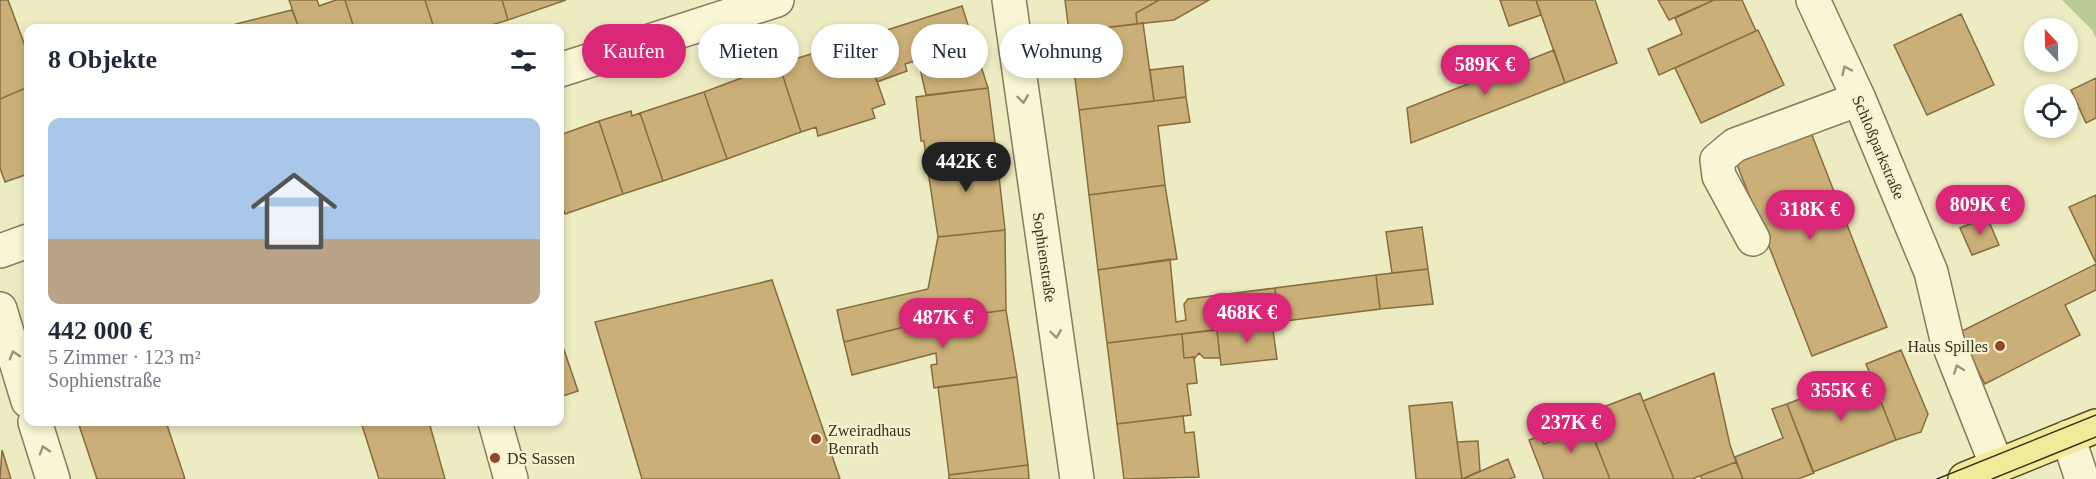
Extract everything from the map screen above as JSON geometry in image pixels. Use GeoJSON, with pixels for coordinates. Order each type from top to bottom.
{"type":"FeatureCollection","features":[{"type":"Feature","properties":{"kind":"main road"},"geometry":{"type":"LineString","coordinates":[[1965,479],[2082,432]]}},
{"type":"Feature","properties":{"kind":"street"},"geometry":{"type":"LineString","coordinates":[[564,69],[777,0]]}},
{"type":"Feature","properties":{"kind":"street","name":"Sophienstraße"},"geometry":{"type":"LineString","coordinates":[[1009,0],[1077,479]]}},
{"type":"Feature","properties":{"kind":"street","name":"Schloßparkstraße"},"geometry":{"type":"LineString","coordinates":[[1822,3],[1931,272],[1947,340],[1997,466]]}},
{"type":"Feature","properties":{"kind":"street"},"geometry":{"type":"LineString","coordinates":[[1753,239],[1719,176],[1717,160],[1735,145],[1859,99]]}},
{"type":"Feature","properties":{"kind":"street"},"geometry":{"type":"LineString","coordinates":[[0,251],[24,242]]}},
{"type":"Feature","properties":{"kind":"street"},"geometry":{"type":"LineString","coordinates":[[0,309],[24,388]]}},
{"type":"Feature","properties":{"kind":"street"},"geometry":{"type":"LineString","coordinates":[[36,426],[53,479]]}},
{"type":"Feature","properties":{"kind":"street"},"geometry":{"type":"LineString","coordinates":[[496,426],[511,479]]}},
{"type":"Feature","properties":{"kind":"street"},"geometry":{"type":"LineString","coordinates":[[2082,432],[2082,479]]}},
{"type":"Feature","properties":{"kind":"green space"},"geometry":{"type":"Polygon","coordinates":[[[2062,0],[2096,0],[2096,38],[2092,30],[2062,0]]]}},
{"type":"Feature","properties":{"kind":"building"},"geometry":{"type":"Polygon","coordinates":[[[0,0],[8,0],[24,43],[24,89],[0,99],[0,0]]]}},
{"type":"Feature","properties":{"kind":"building"},"geometry":{"type":"Polygon","coordinates":[[[289,0],[317,0],[319,6],[336,0],[345,0],[353,24],[298,24],[289,0]]]}},
{"type":"Feature","properties":{"kind":"building"},"geometry":{"type":"Polygon","coordinates":[[[345,0],[425,0],[433,24],[353,24],[345,0]]]}},
{"type":"Feature","properties":{"kind":"building"},"geometry":{"type":"Polygon","coordinates":[[[425,0],[502,0],[508,20],[495,24],[433,24],[425,0]]]}},
{"type":"Feature","properties":{"kind":"building"},"geometry":{"type":"Polygon","coordinates":[[[502,0],[566,0],[508,20],[502,0]]]}},
{"type":"Feature","properties":{"kind":"building"},"geometry":{"type":"Polygon","coordinates":[[[1065,0],[1159,0],[1136,13],[1137,24],[1068,24],[1065,0]]]}},
{"type":"Feature","properties":{"kind":"building"},"geometry":{"type":"Polygon","coordinates":[[[1159,0],[1209,0],[1174,20],[1137,24],[1136,13],[1159,0]]]}},
{"type":"Feature","properties":{"kind":"building"},"geometry":{"type":"Polygon","coordinates":[[[1500,0],[1536,0],[1541,15],[1509,26],[1500,0]]]}},
{"type":"Feature","properties":{"kind":"building"},"geometry":{"type":"Polygon","coordinates":[[[1536,0],[1595,0],[1617,63],[1565,83],[1536,0]]]}},
{"type":"Feature","properties":{"kind":"building"},"geometry":{"type":"Polygon","coordinates":[[[1658,0],[1714,0],[1669,20],[1658,0]]]}},
{"type":"Feature","properties":{"kind":"building"},"geometry":{"type":"Polygon","coordinates":[[[1714,0],[1742,0],[1756,31],[1659,75],[1648,49],[1682,34],[1675,18],[1714,0]]]}},
{"type":"Feature","properties":{"kind":"building"},"geometry":{"type":"Polygon","coordinates":[[[962,6],[968,24],[911,24],[911,62],[905,64],[907,71],[899,74],[899,26],[962,6]]]}},
{"type":"Feature","properties":{"kind":"building"},"geometry":{"type":"Polygon","coordinates":[[[292,10],[297,24],[236,24],[292,10]]]}},
{"type":"Feature","properties":{"kind":"building"},"geometry":{"type":"Polygon","coordinates":[[[1961,14],[1994,85],[1927,115],[1894,45],[1961,14]]]}},
{"type":"Feature","properties":{"kind":"building"},"geometry":{"type":"Polygon","coordinates":[[[1143,23],[1154,101],[1079,110],[1075,78],[1123,78],[1123,25],[1143,23]]]}},
{"type":"Feature","properties":{"kind":"building"},"geometry":{"type":"Polygon","coordinates":[[[1758,30],[1784,85],[1701,123],[1675,68],[1758,30]]]}},
{"type":"Feature","properties":{"kind":"building"},"geometry":{"type":"Polygon","coordinates":[[[1554,50],[1565,83],[1411,143],[1407,108],[1554,50]]]}},
{"type":"Feature","properties":{"kind":"building"},"geometry":{"type":"Polygon","coordinates":[[[811,54],[811,78],[876,78],[885,104],[872,109],[875,118],[818,136],[816,127],[801,132],[784,78],[799,78],[799,58],[811,54]]]}},
{"type":"Feature","properties":{"kind":"building"},"geometry":{"type":"Polygon","coordinates":[[[1183,66],[1186,97],[1154,101],[1150,70],[1183,66]]]}},
{"type":"Feature","properties":{"kind":"building"},"geometry":{"type":"Polygon","coordinates":[[[742,78],[784,78],[801,132],[727,159],[704,92],[742,78]]]}},
{"type":"Feature","properties":{"kind":"building"},"geometry":{"type":"Polygon","coordinates":[[[876,78],[888,78],[877,82],[876,78]]]}},
{"type":"Feature","properties":{"kind":"building"},"geometry":{"type":"Polygon","coordinates":[[[922,78],[985,78],[988,88],[926,95],[922,78]]]}},
{"type":"Feature","properties":{"kind":"building"},"geometry":{"type":"Polygon","coordinates":[[[2096,78],[2096,118],[2086,123],[2078,105],[2078,87],[2096,78]]]}},
{"type":"Feature","properties":{"kind":"building"},"geometry":{"type":"Polygon","coordinates":[[[988,88],[996,150],[926,158],[924,141],[921,141],[916,97],[988,88]]]}},
{"type":"Feature","properties":{"kind":"building"},"geometry":{"type":"Polygon","coordinates":[[[24,89],[24,175],[5,182],[0,168],[0,99],[24,89]]]}},
{"type":"Feature","properties":{"kind":"building"},"geometry":{"type":"Polygon","coordinates":[[[704,92],[727,159],[663,181],[640,113],[704,92]]]}},
{"type":"Feature","properties":{"kind":"building"},"geometry":{"type":"Polygon","coordinates":[[[1186,97],[1190,122],[1158,126],[1165,185],[1089,195],[1079,110],[1186,97]]]}},
{"type":"Feature","properties":{"kind":"building"},"geometry":{"type":"Polygon","coordinates":[[[631,111],[632,116],[640,113],[663,181],[623,194],[599,121],[631,111]]]}},
{"type":"Feature","properties":{"kind":"building"},"geometry":{"type":"Polygon","coordinates":[[[599,121],[623,194],[565,214],[564,134],[599,121]]]}},
{"type":"Feature","properties":{"kind":"building"},"geometry":{"type":"Polygon","coordinates":[[[1808,125],[1887,327],[1812,356],[1734,157],[1808,125]]]}},
{"type":"Feature","properties":{"kind":"building"},"geometry":{"type":"Polygon","coordinates":[[[996,150],[1005,230],[938,237],[926,158],[996,150]]]}},
{"type":"Feature","properties":{"kind":"building"},"geometry":{"type":"Polygon","coordinates":[[[1165,185],[1177,259],[1098,270],[1089,195],[1165,185]]]}},
{"type":"Feature","properties":{"kind":"building"},"geometry":{"type":"Polygon","coordinates":[[[2096,195],[2096,263],[2069,207],[2096,195]]]}},
{"type":"Feature","properties":{"kind":"building"},"geometry":{"type":"Polygon","coordinates":[[[1987,217],[1999,245],[1972,255],[1960,228],[1987,217]]]}},
{"type":"Feature","properties":{"kind":"building"},"geometry":{"type":"Polygon","coordinates":[[[1422,227],[1428,269],[1392,273],[1386,232],[1422,227]]]}},
{"type":"Feature","properties":{"kind":"building"},"geometry":{"type":"Polygon","coordinates":[[[1005,230],[1006,310],[932,320],[844,342],[837,310],[928,289],[938,237],[1005,230]]]}},
{"type":"Feature","properties":{"kind":"building"},"geometry":{"type":"Polygon","coordinates":[[[1170,259],[1176,322],[1186,320],[1184,304],[1188,299],[1275,288],[1278,322],[1107,343],[1098,270],[1170,259]]]}},
{"type":"Feature","properties":{"kind":"building","name":"Haus Spilles"},"geometry":{"type":"Polygon","coordinates":[[[2096,264],[2096,290],[2065,305],[2080,335],[1985,384],[1958,333],[2096,264]]]}},
{"type":"Feature","properties":{"kind":"building"},"geometry":{"type":"Polygon","coordinates":[[[1428,269],[1433,304],[1380,309],[1376,275],[1428,269]]]}},
{"type":"Feature","properties":{"kind":"building"},"geometry":{"type":"Polygon","coordinates":[[[1376,275],[1380,309],[1278,322],[1275,288],[1376,275]]]}},
{"type":"Feature","properties":{"kind":"building"},"geometry":{"type":"Polygon","coordinates":[[[772,280],[840,479],[642,479],[595,322],[772,280]]]}},
{"type":"Feature","properties":{"kind":"building"},"geometry":{"type":"Polygon","coordinates":[[[1006,310],[1017,377],[934,388],[931,365],[937,364],[936,353],[852,375],[844,342],[932,320],[1006,310]]]}},
{"type":"Feature","properties":{"kind":"building"},"geometry":{"type":"Polygon","coordinates":[[[1272,323],[1277,359],[1221,365],[1217,330],[1272,323]]]}},
{"type":"Feature","properties":{"kind":"building"},"geometry":{"type":"Polygon","coordinates":[[[1217,330],[1220,358],[1204,358],[1199,353],[1194,359],[1194,357],[1184,358],[1182,334],[1217,330]]]}},
{"type":"Feature","properties":{"kind":"building"},"geometry":{"type":"Polygon","coordinates":[[[1182,334],[1184,358],[1194,357],[1197,383],[1187,384],[1191,415],[1117,424],[1107,343],[1182,334]]]}},
{"type":"Feature","properties":{"kind":"building"},"geometry":{"type":"Polygon","coordinates":[[[564,350],[578,391],[564,396],[564,350]]]}},
{"type":"Feature","properties":{"kind":"building"},"geometry":{"type":"Polygon","coordinates":[[[1901,350],[1928,414],[1921,432],[1896,440],[1866,364],[1901,350]]]}},
{"type":"Feature","properties":{"kind":"building"},"geometry":{"type":"Polygon","coordinates":[[[1869,372],[1896,440],[1813,472],[1787,404],[1869,372]]]}},
{"type":"Feature","properties":{"kind":"building"},"geometry":{"type":"Polygon","coordinates":[[[1714,373],[1736,462],[1692,479],[1674,479],[1643,401],[1714,373]]]}},
{"type":"Feature","properties":{"kind":"building"},"geometry":{"type":"Polygon","coordinates":[[[1017,377],[1028,465],[949,475],[938,387],[1017,377]]]}},
{"type":"Feature","properties":{"kind":"building"},"geometry":{"type":"Polygon","coordinates":[[[1640,393],[1674,479],[1610,479],[1587,421],[1608,412],[1606,406],[1640,393]]]}},
{"type":"Feature","properties":{"kind":"building"},"geometry":{"type":"Polygon","coordinates":[[[1452,402],[1462,479],[1416,479],[1409,406],[1452,402]]]}},
{"type":"Feature","properties":{"kind":"building"},"geometry":{"type":"Polygon","coordinates":[[[1787,404],[1814,473],[1798,479],[1743,479],[1735,457],[1783,438],[1772,409],[1787,404]]]}},
{"type":"Feature","properties":{"kind":"building"},"geometry":{"type":"Polygon","coordinates":[[[1584,414],[1610,479],[1544,479],[1529,440],[1541,436],[1544,444],[1563,437],[1558,425],[1584,414]]]}},
{"type":"Feature","properties":{"kind":"building"},"geometry":{"type":"Polygon","coordinates":[[[1183,416],[1185,433],[1194,432],[1199,477],[1124,479],[1117,424],[1183,416]]]}},
{"type":"Feature","properties":{"kind":"building"},"geometry":{"type":"Polygon","coordinates":[[[79,426],[167,426],[185,479],[97,479],[79,426]]]}},
{"type":"Feature","properties":{"kind":"building"},"geometry":{"type":"Polygon","coordinates":[[[362,426],[430,426],[445,479],[379,479],[362,426]]]}},
{"type":"Feature","properties":{"kind":"building"},"geometry":{"type":"Polygon","coordinates":[[[1478,441],[1480,471],[1462,479],[1457,442],[1478,441]]]}},
{"type":"Feature","properties":{"kind":"building"},"geometry":{"type":"Polygon","coordinates":[[[2,450],[11,479],[0,479],[2,450]]]}},
{"type":"Feature","properties":{"kind":"building"},"geometry":{"type":"Polygon","coordinates":[[[1508,459],[1515,477],[1463,479],[1508,459]]]}},
{"type":"Feature","properties":{"kind":"building"},"geometry":{"type":"Polygon","coordinates":[[[1736,462],[1743,479],[1702,479],[1700,476],[1736,462]]]}},
{"type":"Feature","properties":{"kind":"building"},"geometry":{"type":"Polygon","coordinates":[[[1028,465],[1029,479],[949,479],[949,475],[1028,465]]]}},
{"type":"Feature","properties":{"kind":"tram line"},"geometry":{"type":"LineString","coordinates":[[1937,479],[2096,415]]}},
{"type":"Feature","properties":{"kind":"tram line"},"geometry":{"type":"LineString","coordinates":[[1992,479],[2096,437]]}},
{"type":"Feature","properties":{"kind":"place","name":"Haus Spilles"},"geometry":{"type":"Point","coordinates":[2000,346]}},
{"type":"Feature","properties":{"kind":"place","name":"Zweiradhaus Benrath"},"geometry":{"type":"Point","coordinates":[816,439]}},
{"type":"Feature","properties":{"kind":"place","name":"DS Sassen"},"geometry":{"type":"Point","coordinates":[495,458]}}]}
